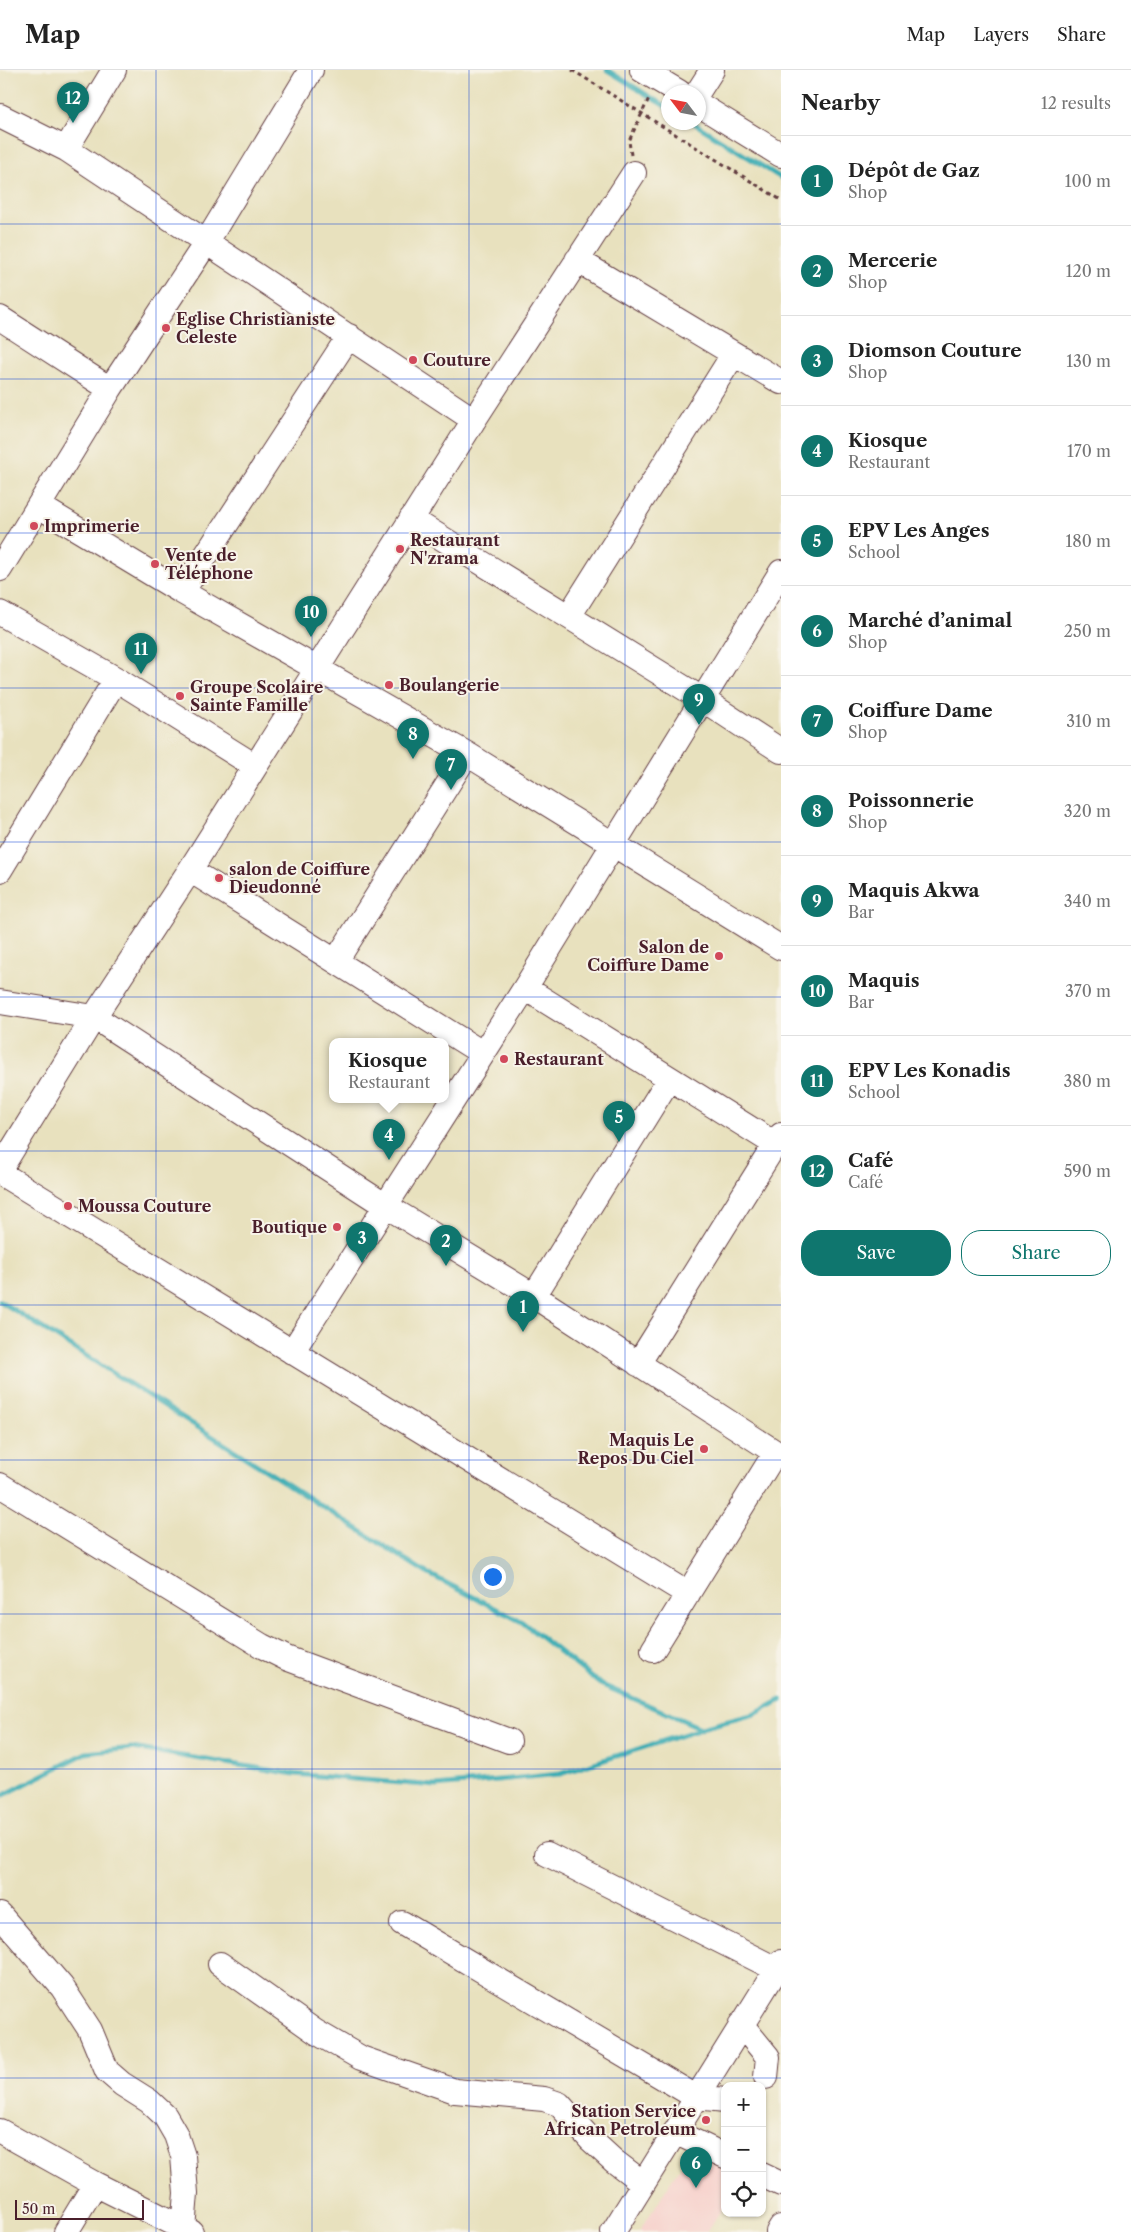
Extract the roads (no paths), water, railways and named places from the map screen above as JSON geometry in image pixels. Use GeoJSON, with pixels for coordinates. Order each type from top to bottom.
{"type":"FeatureCollection","features":[{"type":"Feature","properties":{"kind":"street"},"geometry":{"type":"LineString","coordinates":[[66,149],[114,70]]}},
{"type":"Feature","properties":{"kind":"street"},"geometry":{"type":"LineString","coordinates":[[0,569],[110,389],[206,243],[311,70]]}},
{"type":"Feature","properties":{"kind":"street"},"geometry":{"type":"LineString","coordinates":[[642,70],[667,85]]}},
{"type":"Feature","properties":{"kind":"street"},"geometry":{"type":"LineString","coordinates":[[702,85],[712,70]]}},
{"type":"Feature","properties":{"kind":"street"},"geometry":{"type":"LineString","coordinates":[[706,109],[781,155]]}},
{"type":"Feature","properties":{"kind":"street"},"geometry":{"type":"LineString","coordinates":[[0,116],[66,149],[474,420]]}},
{"type":"Feature","properties":{"kind":"street"},"geometry":{"type":"LineString","coordinates":[[634,173],[411,518],[190,870],[94,1017],[1,1168],[5,1176],[688,1594]]}},
{"type":"Feature","properties":{"kind":"street"},"geometry":{"type":"LineString","coordinates":[[577,260],[732,355],[781,382]]}},
{"type":"Feature","properties":{"kind":"street"},"geometry":{"type":"LineString","coordinates":[[0,318],[110,389]]}},
{"type":"Feature","properties":{"kind":"street"},"geometry":{"type":"LineString","coordinates":[[182,592],[349,336]]}},
{"type":"Feature","properties":{"kind":"street"},"geometry":{"type":"LineString","coordinates":[[569,616],[732,355]]}},
{"type":"Feature","properties":{"kind":"street"},"geometry":{"type":"LineString","coordinates":[[39,506],[182,592],[467,754],[614,843],[781,948]]}},
{"type":"Feature","properties":{"kind":"street"},"geometry":{"type":"LineString","coordinates":[[411,518],[702,699],[781,751]]}},
{"type":"Feature","properties":{"kind":"street"},"geometry":{"type":"LineString","coordinates":[[292,1352],[524,988],[781,573]]}},
{"type":"Feature","properties":{"kind":"street"},"geometry":{"type":"LineString","coordinates":[[0,613],[116,679],[255,766]]}},
{"type":"Feature","properties":{"kind":"street"},"geometry":{"type":"LineString","coordinates":[[0,870],[116,679]]}},
{"type":"Feature","properties":{"kind":"street"},"geometry":{"type":"LineString","coordinates":[[336,961],[467,754]]}},
{"type":"Feature","properties":{"kind":"street"},"geometry":{"type":"LineString","coordinates":[[190,870],[482,1053]]}},
{"type":"Feature","properties":{"kind":"street"},"geometry":{"type":"LineString","coordinates":[[524,988],[669,1079],[778,1139],[638,1364]]}},
{"type":"Feature","properties":{"kind":"street"},"geometry":{"type":"LineString","coordinates":[[0,1002],[94,1017],[386,1206],[534,1296],[778,1454],[653,1650]]}},
{"type":"Feature","properties":{"kind":"street"},"geometry":{"type":"LineString","coordinates":[[534,1296],[669,1079]]}},
{"type":"Feature","properties":{"kind":"street"},"geometry":{"type":"LineString","coordinates":[[0,1485],[262,1646],[286,1658],[509,1741]]}},
{"type":"Feature","properties":{"kind":"street"},"geometry":{"type":"LineString","coordinates":[[547,1854],[776,1979],[742,2024],[696,2097],[643,2183],[621,2229]]}},
{"type":"Feature","properties":{"kind":"street"},"geometry":{"type":"LineString","coordinates":[[0,1915],[62,1987],[90,2030],[107,2071],[149,2101],[165,2116],[176,2135],[183,2156],[186,2192],[185,2231],[0,2131]]}},
{"type":"Feature","properties":{"kind":"street"},"geometry":{"type":"LineString","coordinates":[[402,1923],[696,2097],[721,2100]]}},
{"type":"Feature","properties":{"kind":"street"},"geometry":{"type":"LineString","coordinates":[[220,1964],[316,2032],[362,2058],[455,2092],[544,2099],[559,2104],[591,2140],[614,2161],[643,2183]]}},
{"type":"Feature","properties":{"kind":"street"},"geometry":{"type":"LineString","coordinates":[[742,2024],[768,2057],[766,2077]]}},
{"type":"Feature","properties":{"kind":"street"},"geometry":{"type":"LineString","coordinates":[[675,2132],[721,2154]]}},
{"type":"Feature","properties":{"kind":"street"},"geometry":{"type":"LineString","coordinates":[[766,2177],[781,2184]]}},
{"type":"Feature","properties":{"kind":"street"},"geometry":{"type":"LineString","coordinates":[[66,2232],[96,2184]]}},
{"type":"Feature","properties":{"kind":"street"},"geometry":{"type":"LineString","coordinates":[[778,2232],[781,2227]]}},
{"type":"Feature","properties":{"kind":"waterway"},"geometry":{"type":"LineString","coordinates":[[607,70],[661,104]]}},
{"type":"Feature","properties":{"kind":"waterway"},"geometry":{"type":"LineString","coordinates":[[705,130],[781,178]]}},
{"type":"Feature","properties":{"kind":"waterway"},"geometry":{"type":"LineString","coordinates":[[0,1301],[425,1572],[522,1622],[600,1684],[701,1728],[755,1714],[781,1700]]}},
{"type":"Feature","properties":{"kind":"waterway"},"geometry":{"type":"LineString","coordinates":[[0,1797],[86,1753],[132,1748],[294,1774],[436,1786],[560,1774],[701,1729]]}},
{"type":"Feature","properties":{"kind":"place","name":"Café"},"geometry":{"type":"Point","coordinates":[73,123]}},
{"type":"Feature","properties":{"kind":"place","name":"Eglise Christianiste Celeste"},"geometry":{"type":"Point","coordinates":[166,328]}},
{"type":"Feature","properties":{"kind":"place","name":"Couture"},"geometry":{"type":"Point","coordinates":[413,360]}},
{"type":"Feature","properties":{"kind":"place","name":"Imprimerie"},"geometry":{"type":"Point","coordinates":[34,526]}},
{"type":"Feature","properties":{"kind":"place","name":"Restaurant N'zrama"},"geometry":{"type":"Point","coordinates":[400,549]}},
{"type":"Feature","properties":{"kind":"place","name":"Vente de Téléphone"},"geometry":{"type":"Point","coordinates":[155,564]}},
{"type":"Feature","properties":{"kind":"place","name":"Maquis"},"geometry":{"type":"Point","coordinates":[311,637]}},
{"type":"Feature","properties":{"kind":"place","name":"EPV Les Konadis"},"geometry":{"type":"Point","coordinates":[141,674]}},
{"type":"Feature","properties":{"kind":"place","name":"Boulangerie"},"geometry":{"type":"Point","coordinates":[389,685]}},
{"type":"Feature","properties":{"kind":"place","name":"Groupe Scolaire Sainte Famille"},"geometry":{"type":"Point","coordinates":[180,696]}},
{"type":"Feature","properties":{"kind":"place","name":"Maquis Akwa"},"geometry":{"type":"Point","coordinates":[699,725]}},
{"type":"Feature","properties":{"kind":"place","name":"Poissonnerie"},"geometry":{"type":"Point","coordinates":[413,759]}},
{"type":"Feature","properties":{"kind":"place","name":"Coiffure Dame"},"geometry":{"type":"Point","coordinates":[451,790]}},
{"type":"Feature","properties":{"kind":"place","name":"salon de Coiffure Dieudonné"},"geometry":{"type":"Point","coordinates":[219,878]}},
{"type":"Feature","properties":{"kind":"place","name":"Salon de Coiffure Dame"},"geometry":{"type":"Point","coordinates":[719,956]}},
{"type":"Feature","properties":{"kind":"place","name":"Restaurant"},"geometry":{"type":"Point","coordinates":[504,1059]}},
{"type":"Feature","properties":{"kind":"place","name":"EPV Les Anges"},"geometry":{"type":"Point","coordinates":[619,1142]}},
{"type":"Feature","properties":{"kind":"place","name":"Kiosque"},"geometry":{"type":"Point","coordinates":[389,1160]}},
{"type":"Feature","properties":{"kind":"place","name":"Moussa Couture"},"geometry":{"type":"Point","coordinates":[68,1206]}},
{"type":"Feature","properties":{"kind":"place","name":"Boutique"},"geometry":{"type":"Point","coordinates":[337,1227]}},
{"type":"Feature","properties":{"kind":"place","name":"Diomson Couture"},"geometry":{"type":"Point","coordinates":[362,1263]}},
{"type":"Feature","properties":{"kind":"place","name":"Mercerie"},"geometry":{"type":"Point","coordinates":[446,1266]}},
{"type":"Feature","properties":{"kind":"place","name":"Dépôt de Gaz"},"geometry":{"type":"Point","coordinates":[523,1332]}},
{"type":"Feature","properties":{"kind":"place","name":"Maquis Le Repos Du Ciel"},"geometry":{"type":"Point","coordinates":[704,1449]}},
{"type":"Feature","properties":{"kind":"place","name":"Station Service African Petroleum"},"geometry":{"type":"Point","coordinates":[706,2120]}},
{"type":"Feature","properties":{"kind":"place","name":"Marché d’animal"},"geometry":{"type":"Point","coordinates":[696,2188]}}]}
